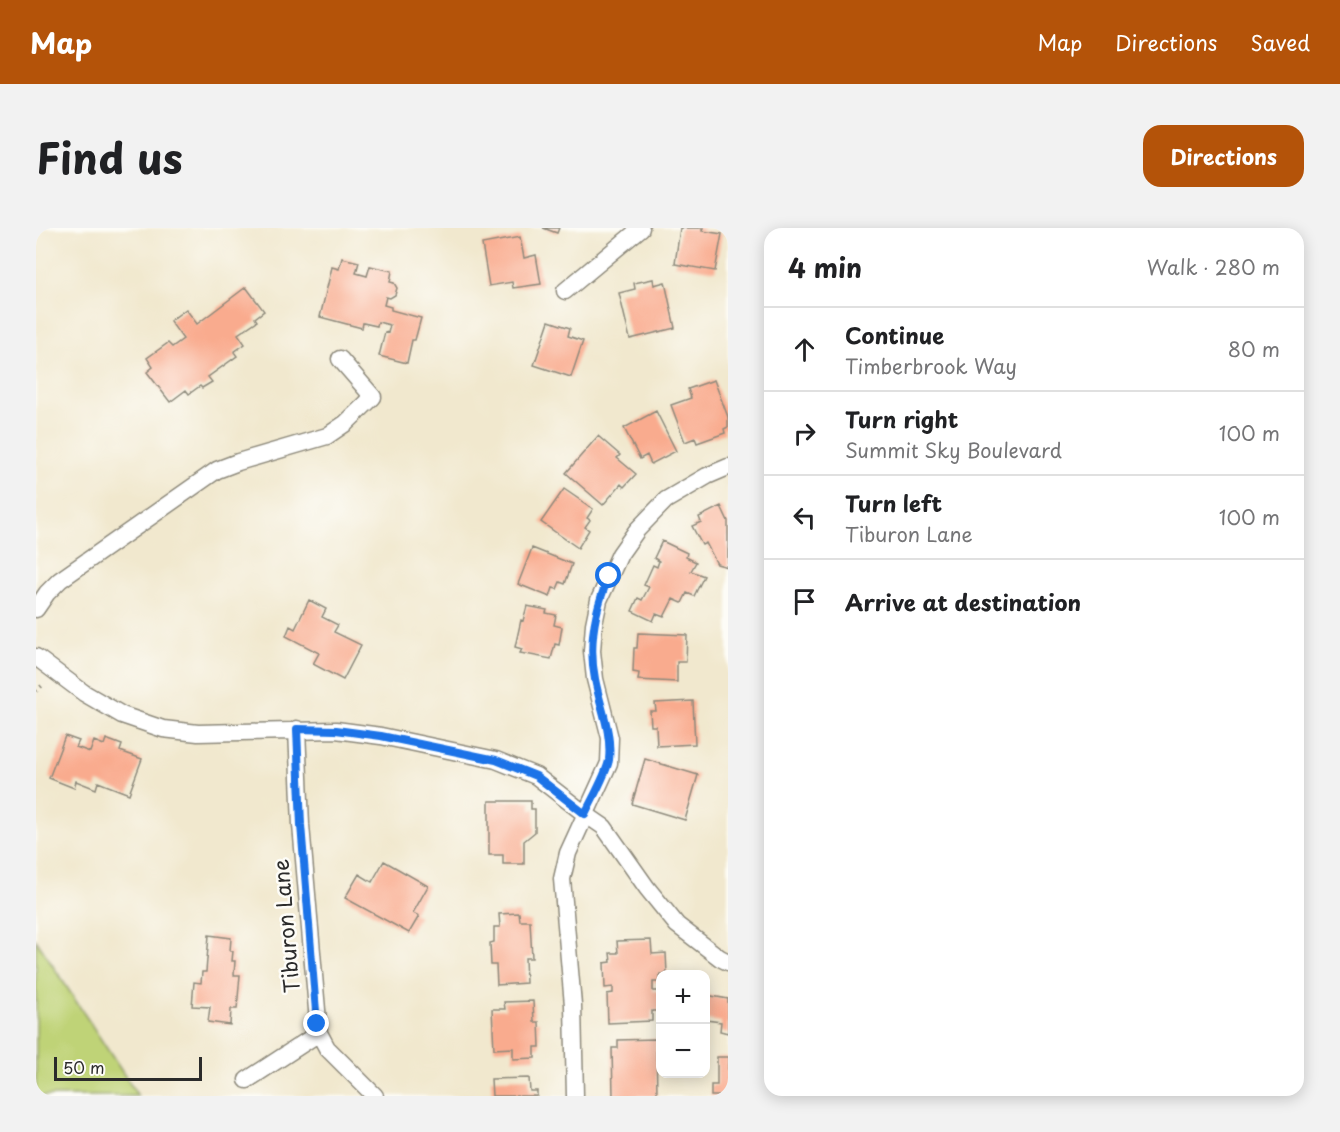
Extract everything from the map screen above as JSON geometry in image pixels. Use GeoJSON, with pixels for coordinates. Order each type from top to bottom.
{"type":"FeatureCollection","features":[{"type":"Feature","properties":{"kind":"street"},"geometry":{"type":"LineString","coordinates":[[565,291],[641,228]]}},
{"type":"Feature","properties":{"kind":"street"},"geometry":{"type":"LineString","coordinates":[[36,609],[60,580],[218,470],[238,462],[321,439],[336,432],[373,397],[340,359]]}},
{"type":"Feature","properties":{"kind":"street"},"geometry":{"type":"LineString","coordinates":[[575,1096],[573,1005],[562,879],[568,853],[609,763],[610,738],[595,679],[592,651],[599,600],[620,554],[636,530],[666,500],[707,476],[728,467]]}},
{"type":"Feature","properties":{"kind":"street"},"geometry":{"type":"LineString","coordinates":[[36,657],[84,693],[122,715],[162,729],[198,733],[297,729],[336,730],[381,736],[496,760],[536,776],[604,827],[646,888],[677,925],[728,962]]}},
{"type":"Feature","properties":{"kind":"street","name":"Tiburon Lane"},"geometry":{"type":"LineString","coordinates":[[297,729],[301,825],[319,1033],[333,1055],[375,1096]]}},
{"type":"Feature","properties":{"kind":"street"},"geometry":{"type":"LineString","coordinates":[[247,1080],[319,1033]]}},
{"type":"Feature","properties":{"kind":"green space"},"geometry":{"type":"Polygon","coordinates":[[[36,940],[138,1096],[36,1096],[36,940]]]}},
{"type":"Feature","properties":{"kind":"building"},"geometry":{"type":"Polygon","coordinates":[[[543,228],[559,228],[557,233],[543,228]]]}},
{"type":"Feature","properties":{"kind":"building"},"geometry":{"type":"Polygon","coordinates":[[[680,228],[703,228],[702,231],[722,234],[715,271],[675,264],[680,228]]]}},
{"type":"Feature","properties":{"kind":"building"},"geometry":{"type":"Polygon","coordinates":[[[520,237],[524,258],[536,255],[541,284],[513,288],[512,282],[489,286],[482,244],[520,237]]]}},
{"type":"Feature","properties":{"kind":"building"},"geometry":{"type":"Polygon","coordinates":[[[342,258],[359,262],[356,273],[367,276],[370,266],[392,271],[390,282],[394,283],[397,288],[395,295],[390,298],[386,297],[384,305],[391,307],[391,310],[421,318],[415,340],[412,340],[407,363],[379,356],[385,332],[388,333],[390,325],[378,322],[377,326],[363,323],[362,328],[320,317],[332,267],[339,269],[342,258]]]}},
{"type":"Feature","properties":{"kind":"building"},"geometry":{"type":"Polygon","coordinates":[[[653,279],[654,285],[665,282],[675,328],[630,339],[619,293],[635,289],[634,283],[653,279]]]}},
{"type":"Feature","properties":{"kind":"building"},"geometry":{"type":"Polygon","coordinates":[[[246,287],[264,311],[255,318],[257,321],[238,334],[245,344],[234,352],[237,356],[208,377],[212,382],[202,388],[200,386],[189,394],[186,390],[170,402],[147,372],[153,367],[147,358],[168,343],[172,347],[183,339],[170,321],[186,309],[197,324],[246,287]]]}},
{"type":"Feature","properties":{"kind":"building"},"geometry":{"type":"Polygon","coordinates":[[[549,321],[570,328],[568,336],[583,341],[571,377],[534,365],[549,321]]]}},
{"type":"Feature","properties":{"kind":"building"},"geometry":{"type":"Polygon","coordinates":[[[714,380],[728,417],[728,427],[724,429],[725,433],[697,443],[695,438],[685,442],[671,405],[691,398],[688,389],[714,380]]]}},
{"type":"Feature","properties":{"kind":"building"},"geometry":{"type":"Polygon","coordinates":[[[656,411],[676,451],[651,464],[647,455],[640,459],[624,428],[656,411]]]}},
{"type":"Feature","properties":{"kind":"building"},"geometry":{"type":"Polygon","coordinates":[[[598,436],[620,455],[617,458],[636,474],[624,487],[621,484],[603,505],[566,473],[598,436]]]}},
{"type":"Feature","properties":{"kind":"building"},"geometry":{"type":"Polygon","coordinates":[[[564,489],[593,509],[587,518],[590,520],[585,527],[589,530],[578,548],[541,522],[564,489]]]}},
{"type":"Feature","properties":{"kind":"building"},"geometry":{"type":"Polygon","coordinates":[[[721,506],[728,521],[728,567],[717,564],[706,543],[702,545],[692,526],[701,522],[699,517],[721,506]]]}},
{"type":"Feature","properties":{"kind":"building"},"geometry":{"type":"Polygon","coordinates":[[[662,541],[687,553],[686,557],[696,562],[691,571],[704,576],[694,596],[687,593],[682,603],[673,599],[664,617],[656,614],[653,621],[632,611],[638,598],[642,600],[649,587],[644,585],[653,565],[657,567],[659,561],[654,558],[662,541]]]}},
{"type":"Feature","properties":{"kind":"building"},"geometry":{"type":"Polygon","coordinates":[[[532,548],[572,564],[565,584],[560,582],[557,589],[553,588],[550,597],[518,584],[532,548]]]}},
{"type":"Feature","properties":{"kind":"building"},"geometry":{"type":"Polygon","coordinates":[[[309,600],[326,609],[322,617],[338,625],[334,632],[361,645],[343,680],[313,664],[319,653],[286,636],[290,626],[295,629],[309,600]]]}},
{"type":"Feature","properties":{"kind":"building"},"geometry":{"type":"Polygon","coordinates":[[[527,606],[547,610],[546,613],[556,615],[554,625],[562,627],[559,645],[555,644],[551,659],[520,653],[522,649],[515,647],[521,620],[523,621],[527,606]]]}},
{"type":"Feature","properties":{"kind":"building"},"geometry":{"type":"Polygon","coordinates":[[[638,633],[687,635],[686,662],[677,662],[677,682],[638,680],[639,673],[633,672],[634,648],[637,648],[638,633]]]}},
{"type":"Feature","properties":{"kind":"building"},"geometry":{"type":"Polygon","coordinates":[[[693,701],[695,744],[657,746],[656,726],[651,726],[650,711],[656,711],[655,703],[693,701]]]}},
{"type":"Feature","properties":{"kind":"building"},"geometry":{"type":"Polygon","coordinates":[[[65,736],[79,741],[76,747],[90,752],[94,741],[104,745],[106,739],[122,745],[120,751],[142,759],[129,794],[98,782],[96,789],[76,781],[74,788],[49,778],[65,736]]]}},
{"type":"Feature","properties":{"kind":"building"},"geometry":{"type":"Polygon","coordinates":[[[645,759],[698,775],[685,820],[632,804],[645,759]]]}},
{"type":"Feature","properties":{"kind":"building"},"geometry":{"type":"Polygon","coordinates":[[[489,801],[531,801],[531,809],[535,809],[535,832],[524,841],[524,864],[503,864],[503,855],[489,855],[489,801]]]}},
{"type":"Feature","properties":{"kind":"building"},"geometry":{"type":"Polygon","coordinates":[[[384,861],[428,886],[413,913],[419,916],[409,933],[345,898],[359,874],[372,882],[384,861]]]}},
{"type":"Feature","properties":{"kind":"building"},"geometry":{"type":"Polygon","coordinates":[[[519,913],[520,921],[530,921],[532,958],[525,958],[526,983],[497,985],[496,965],[491,965],[490,943],[494,942],[494,927],[500,927],[499,914],[519,913]]]}},
{"type":"Feature","properties":{"kind":"building"},"geometry":{"type":"Polygon","coordinates":[[[209,935],[231,938],[230,951],[233,951],[232,961],[235,961],[234,975],[240,975],[237,1009],[231,1009],[230,1025],[208,1022],[210,1007],[192,1006],[194,982],[201,983],[202,972],[206,972],[209,935]]]}},
{"type":"Feature","properties":{"kind":"building"},"geometry":{"type":"Polygon","coordinates":[[[651,940],[652,954],[666,953],[667,970],[656,970],[656,982],[653,982],[653,991],[656,991],[656,1011],[652,1011],[652,1021],[608,1023],[607,994],[613,993],[613,987],[605,988],[604,963],[611,962],[610,953],[618,953],[617,941],[651,940]]]}},
{"type":"Feature","properties":{"kind":"building"},"geometry":{"type":"Polygon","coordinates":[[[710,996],[728,999],[728,1033],[720,1031],[721,1022],[710,1021],[710,996]]]}},
{"type":"Feature","properties":{"kind":"building"},"geometry":{"type":"Polygon","coordinates":[[[533,1001],[534,1022],[539,1022],[540,1047],[535,1047],[535,1058],[513,1059],[513,1048],[494,1049],[492,1009],[505,1009],[504,1002],[533,1001]]]}},
{"type":"Feature","properties":{"kind":"building"},"geometry":{"type":"Polygon","coordinates":[[[656,1039],[657,1096],[613,1096],[612,1048],[618,1048],[618,1040],[656,1039]]]}},
{"type":"Feature","properties":{"kind":"building"},"geometry":{"type":"Polygon","coordinates":[[[717,1057],[728,1057],[728,1096],[711,1096],[711,1085],[717,1085],[717,1057]]]}},
{"type":"Feature","properties":{"kind":"building"},"geometry":{"type":"Polygon","coordinates":[[[529,1078],[530,1091],[537,1091],[537,1096],[492,1096],[491,1079],[529,1078]]]}},
{"type":"Feature","properties":{"kind":"route"},"geometry":{"type":"LineString","coordinates":[[317,1024],[301,825],[297,729],[336,730],[381,736],[496,760],[536,776],[585,814],[609,763],[610,738],[595,679],[592,651],[599,600],[609,576]]}}]}
